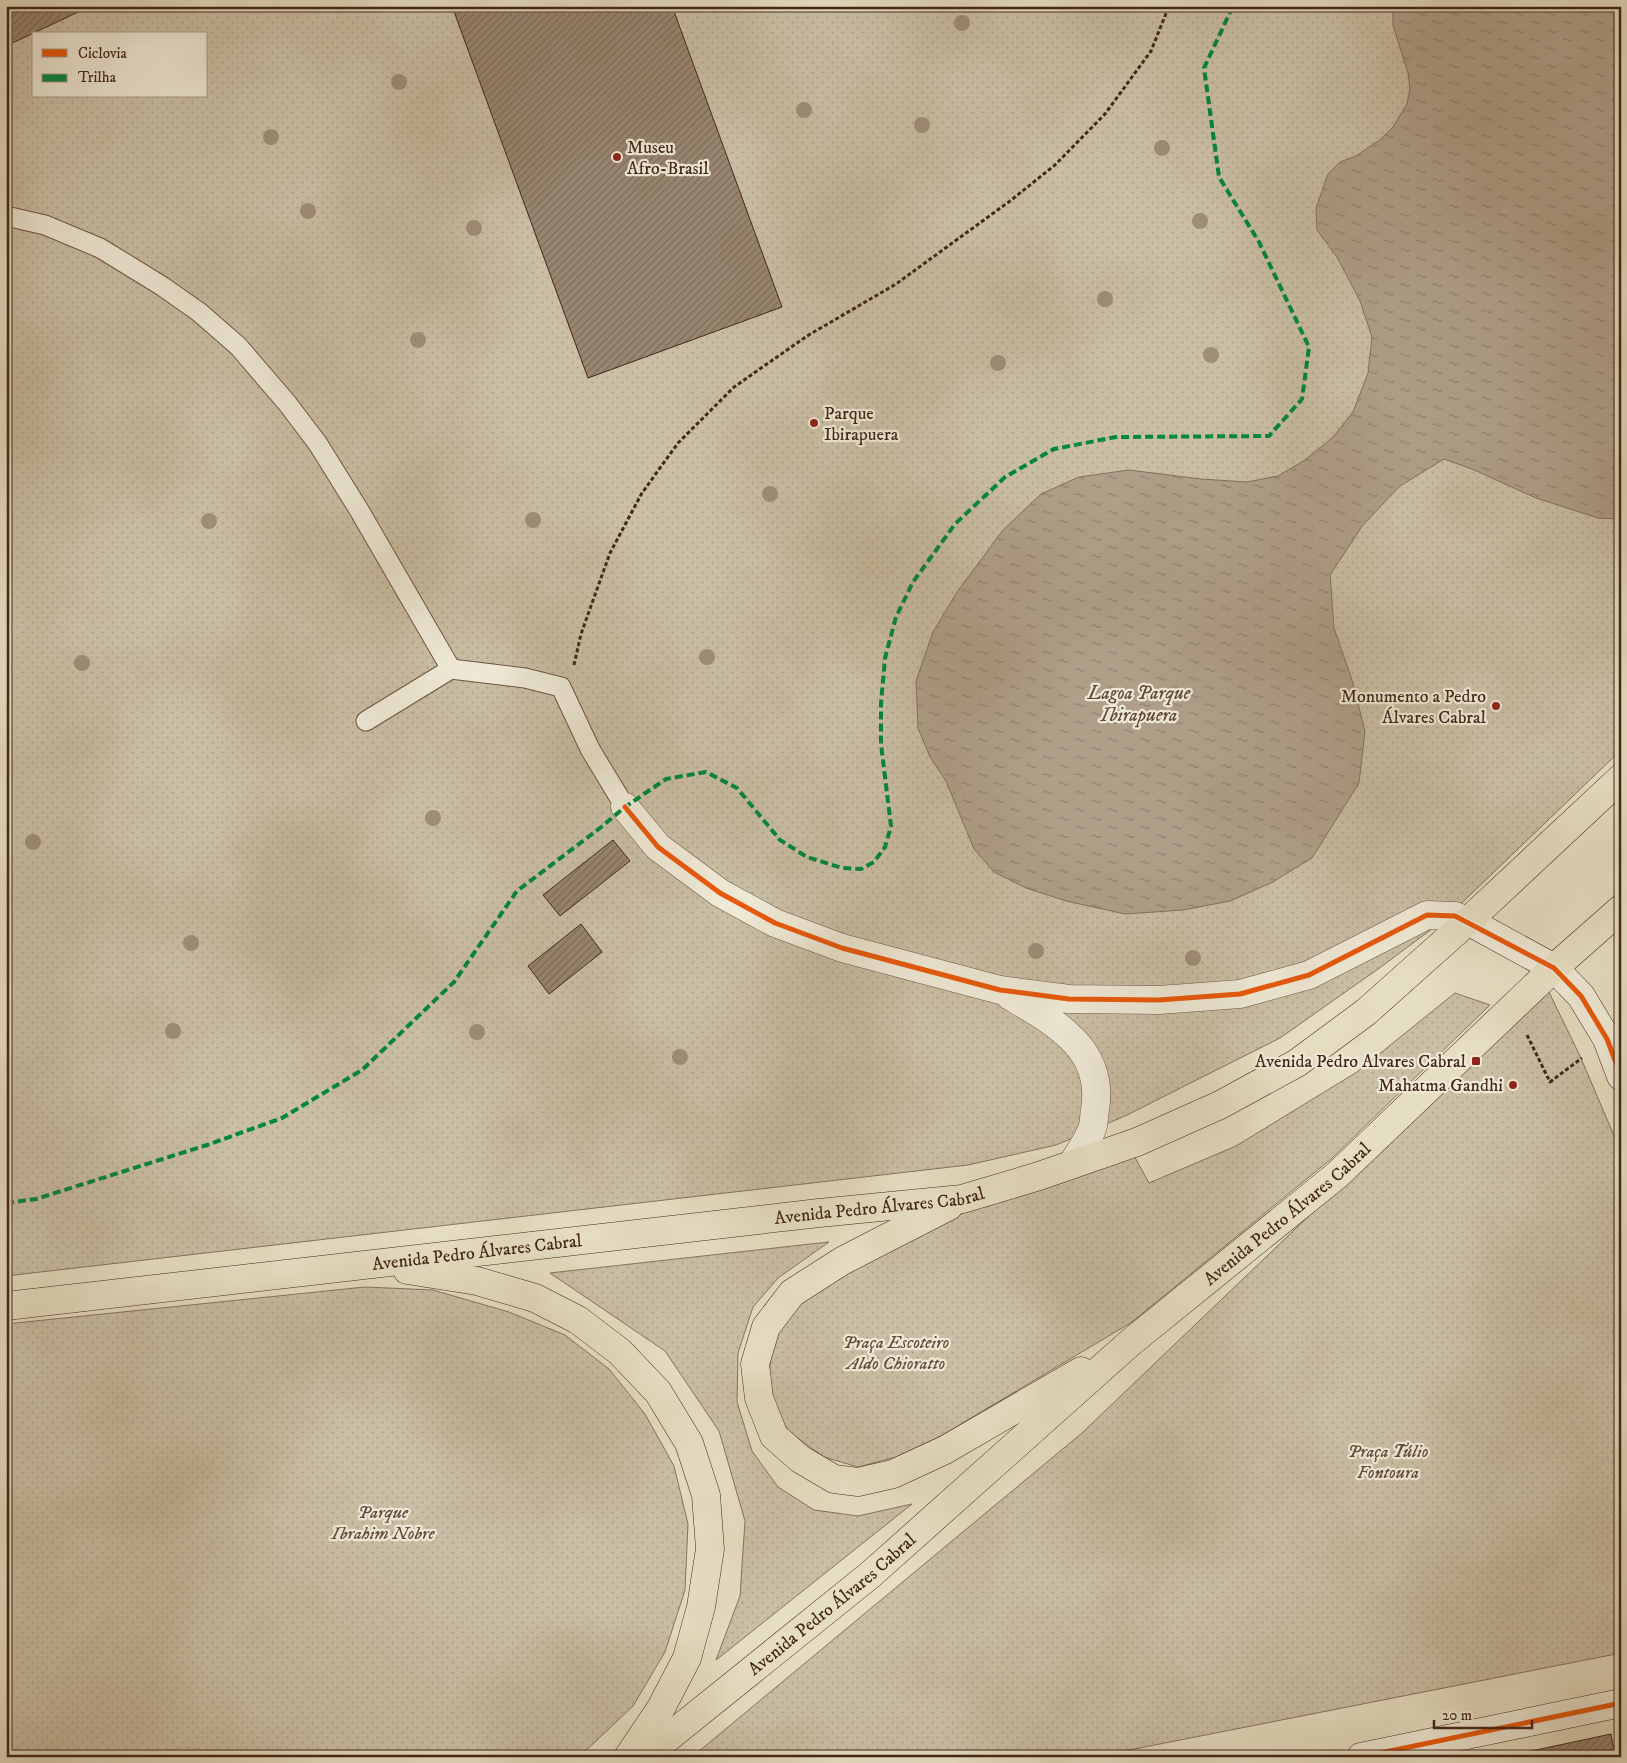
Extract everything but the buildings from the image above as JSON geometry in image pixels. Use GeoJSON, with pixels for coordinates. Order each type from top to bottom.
{"type":"FeatureCollection","features":[{"type":"Feature","properties":{"kind":"main road","name":"Avenida Pedro Álvares Cabral"},"geometry":{"type":"LineString","coordinates":[[6,1306],[819,1213],[962,1199],[1039,1176],[1137,1142],[1203,1112],[1296,1063],[1366,1012],[1468,921],[1621,778]]}},
{"type":"Feature","properties":{"kind":"main road","name":"Avenida Pedro Álvares Cabral"},"geometry":{"type":"LineString","coordinates":[[644,1757],[870,1575],[1131,1342],[1337,1175],[1554,968],[1621,909]]}},
{"type":"Feature","properties":{"kind":"main road"},"geometry":{"type":"LineString","coordinates":[[962,1199],[842,1261],[792,1293],[766,1327],[755,1364],[758,1398],[774,1436],[800,1459],[834,1479],[858,1482],[893,1474],[945,1450],[1131,1342]]}},
{"type":"Feature","properties":{"kind":"main road"},"geometry":{"type":"LineString","coordinates":[[374,1265],[478,1281],[535,1298],[578,1320],[620,1352],[658,1392],[689,1443],[706,1495],[710,1549],[701,1607],[687,1658],[661,1708],[628,1757]]}},
{"type":"Feature","properties":{"kind":"street"},"geometry":{"type":"LineString","coordinates":[[625,807],[658,846],[720,893],[775,923],[842,948],[1000,990],[1069,999],[1159,1000],[1240,994],[1309,975],[1427,915],[1455,916],[1468,921],[1554,968],[1581,996],[1607,1039],[1621,1076]]}},
{"type":"Feature","properties":{"kind":"street"},"geometry":{"type":"LineString","coordinates":[[1000,990],[1050,1019],[1075,1041],[1094,1072],[1098,1098],[1092,1129],[1073,1163]]}},
{"type":"Feature","properties":{"kind":"street"},"geometry":{"type":"LineString","coordinates":[[1361,1757],[1621,1703]]}},
{"type":"Feature","properties":{"kind":"lane"},"geometry":{"type":"LineString","coordinates":[[6,216],[45,224],[100,248],[162,286],[199,312],[238,346],[287,403],[318,444],[360,510],[451,669]]}},
{"type":"Feature","properties":{"kind":"lane"},"geometry":{"type":"LineString","coordinates":[[366,721],[451,669],[525,678],[561,687],[590,749],[625,807]]}},
{"type":"Feature","properties":{"kind":"path"},"geometry":{"type":"LineString","coordinates":[[572,708],[571,682],[580,634],[610,553],[642,493],[678,444],[734,387],[807,336],[896,284],[1010,201],[1055,164],[1105,114],[1151,51],[1169,6]]}},
{"type":"Feature","properties":{"kind":"path"},"geometry":{"type":"LineString","coordinates":[[1513,1007],[1550,1082],[1607,1039]]}},
{"type":"Feature","properties":{"kind":"green space","name":"Parque Ibirapuera"},"geometry":{"type":"Polygon","coordinates":[[[6,6],[1621,6],[1621,750],[1444,920],[1280,1038],[1125,1116],[1056,1145],[968,1165],[6,1276],[6,6]]]}},
{"type":"Feature","properties":{"kind":"green space","name":"Praça Túlio Fontoura"},"geometry":{"type":"Polygon","coordinates":[[[1547,988],[1580,1056],[1621,1152],[1621,1653],[1094,1757],[692,1757],[1082,1433],[1547,988]]]}},
{"type":"Feature","properties":{"kind":"green space","name":"Praça Escoteiro Aldo Chioratto"},"geometry":{"type":"Polygon","coordinates":[[[1455,993],[1490,1005],[1331,1159],[1132,1322],[941,1436],[896,1457],[858,1467],[824,1457],[788,1431],[777,1411],[768,1387],[772,1346],[790,1309],[847,1270],[971,1209],[1132,1152],[1149,1183],[1236,1146],[1357,1072],[1455,993]]]}},
{"type":"Feature","properties":{"kind":"green space"},"geometry":{"type":"Polygon","coordinates":[[[829,1242],[778,1278],[753,1307],[738,1353],[737,1402],[752,1451],[778,1487],[814,1510],[858,1516],[912,1504],[716,1660],[740,1596],[745,1521],[719,1431],[665,1351],[550,1273],[829,1242]]]}},
{"type":"Feature","properties":{"kind":"green space","name":"Parque Ibrahim Nobre"},"geometry":{"type":"Polygon","coordinates":[[[365,1287],[433,1290],[509,1312],[565,1335],[609,1369],[645,1414],[674,1466],[688,1524],[685,1590],[665,1652],[633,1706],[579,1757],[6,1757],[6,1324],[365,1287]]]}},
{"type":"Feature","properties":{"kind":"water","name":"Lagoa Parque Ibirapuera"},"geometry":{"type":"Polygon","coordinates":[[[1396,6],[1621,6],[1621,519],[1598,518],[1536,498],[1472,469],[1444,459],[1400,486],[1363,525],[1330,575],[1334,628],[1352,680],[1365,731],[1359,783],[1312,858],[1271,883],[1230,901],[1183,910],[1125,914],[1066,901],[1026,888],[994,872],[974,849],[946,781],[930,757],[918,728],[916,681],[933,632],[957,592],[1003,530],[1041,494],[1079,477],[1129,470],[1201,479],[1247,482],[1278,476],[1305,460],[1333,437],[1353,412],[1368,373],[1372,337],[1360,301],[1337,257],[1317,230],[1316,208],[1328,174],[1340,162],[1356,156],[1381,139],[1393,127],[1407,104],[1410,88],[1408,73],[1393,25],[1393,12],[1396,6]]]}},
{"type":"Feature","properties":{"kind":"marked path"},"geometry":{"type":"LineString","coordinates":[[6,1203],[36,1199],[207,1145],[282,1118],[362,1070],[454,982],[517,891],[625,807],[666,779],[706,772],[737,788],[780,840],[807,857],[842,868],[861,869],[874,862],[885,847],[891,826],[881,744],[881,703],[885,658],[896,617],[913,582],[955,524],[1005,477],[1054,449],[1116,437],[1269,436],[1302,399],[1309,347],[1259,242],[1219,177],[1204,68],[1233,6]]}},
{"type":"Feature","properties":{"kind":"cycle path"},"geometry":{"type":"LineString","coordinates":[[625,807],[658,847],[720,893],[775,923],[842,948],[1000,990],[1069,999],[1159,1000],[1240,994],[1309,975],[1427,915],[1455,916],[1554,968],[1581,996],[1607,1039],[1621,1076]]}},
{"type":"Feature","properties":{"kind":"cycle path"},"geometry":{"type":"LineString","coordinates":[[1361,1757],[1621,1703]]}},
{"type":"Feature","properties":{"kind":"place","name":"Museu Afro-Brasil"},"geometry":{"type":"Point","coordinates":[617,157]}},
{"type":"Feature","properties":{"kind":"place","name":"Parque Ibirapuera"},"geometry":{"type":"Point","coordinates":[814,423]}},
{"type":"Feature","properties":{"kind":"place","name":"Monumento a Pedro Álvares Cabral"},"geometry":{"type":"Point","coordinates":[1496,706]}},
{"type":"Feature","properties":{"kind":"place","name":"Avenida Pedro Alvares Cabral"},"geometry":{"type":"Point","coordinates":[1476,1061]}},
{"type":"Feature","properties":{"kind":"place","name":"Mahatma Gandhi"},"geometry":{"type":"Point","coordinates":[1513,1085]}}]}
